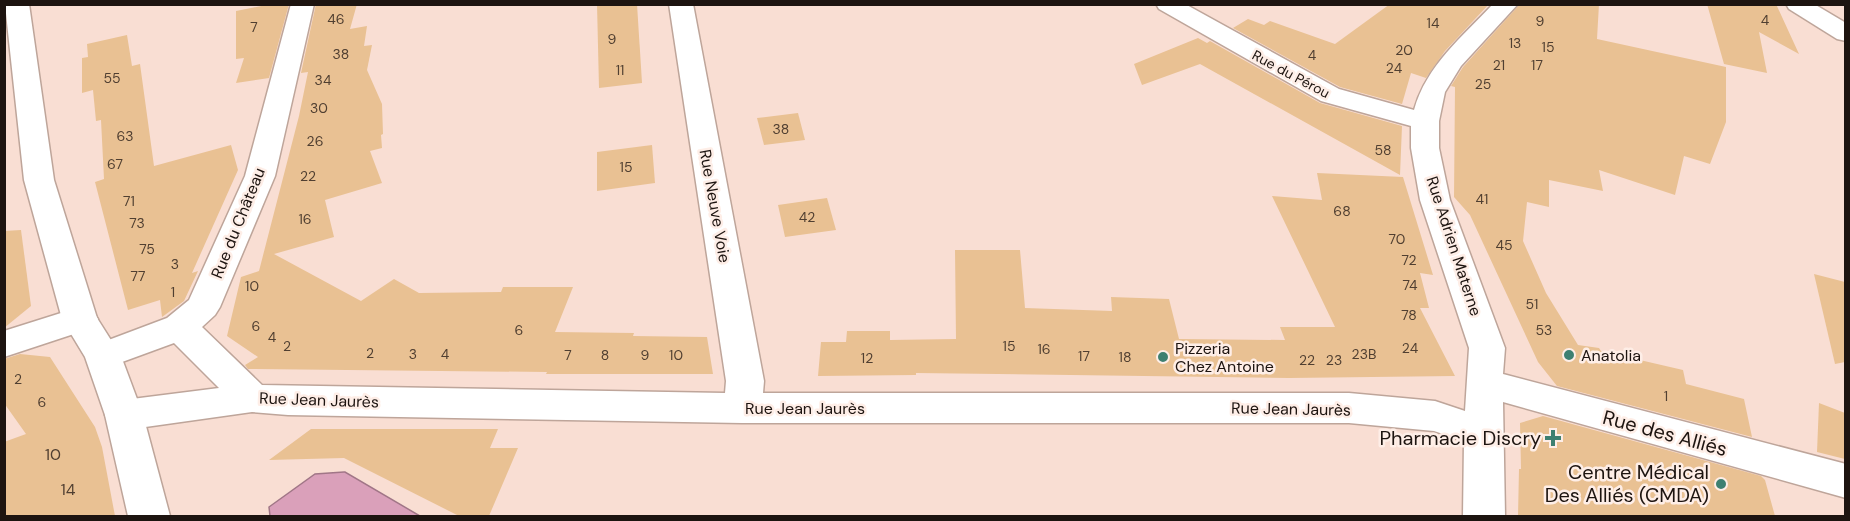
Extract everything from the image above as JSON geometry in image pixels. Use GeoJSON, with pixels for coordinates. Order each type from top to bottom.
{"type":"FeatureCollection","features":[{"type":"Feature","properties":{"kind":"street"},"geometry":{"type":"LineString","coordinates":[[17,4],[39,180],[80,319],[103,356],[124,415],[149,516]]}},
{"type":"Feature","properties":{"kind":"street","name":"Rue du Château"},"geometry":{"type":"LineString","coordinates":[[103,356],[180,327],[203,307],[260,176],[303,4]]}},
{"type":"Feature","properties":{"kind":"street","name":"Rue Neuve Voie"},"geometry":{"type":"LineString","coordinates":[[681,4],[745,381],[742,408]]}},
{"type":"Feature","properties":{"kind":"street","name":"Rue du Pérou"},"geometry":{"type":"LineString","coordinates":[[1167,4],[1330,95],[1425,121]]}},
{"type":"Feature","properties":{"kind":"street","name":"Rue Adrien Materne"},"geometry":{"type":"LineString","coordinates":[[1484,516],[1484,383],[1487,348],[1435,200],[1425,148],[1425,121],[1432,92],[1451,62],[1507,4]]}},
{"type":"Feature","properties":{"kind":"street"},"geometry":{"type":"LineString","coordinates":[[1797,4],[1845,34]]}},
{"type":"Feature","properties":{"kind":"street"},"geometry":{"type":"LineString","coordinates":[[4,344],[80,319]]}},
{"type":"Feature","properties":{"kind":"street"},"geometry":{"type":"LineString","coordinates":[[180,327],[252,398]]}},
{"type":"Feature","properties":{"kind":"street","name":"Rue des Alliés"},"geometry":{"type":"LineString","coordinates":[[1484,383],[1845,481]]}},
{"type":"Feature","properties":{"kind":"street","name":"Rue Jean Jaurès"},"geometry":{"type":"LineString","coordinates":[[124,415],[252,398],[288,401],[742,408],[1349,408],[1435,416],[1484,432]]}},
{"type":"Feature","properties":{"kind":"shaded area"},"geometry":{"type":"Polygon","coordinates":[[[345,472],[420,516],[270,516],[269,507],[315,474],[345,472]]]}},
{"type":"Feature","properties":{"kind":"building"},"geometry":{"type":"Polygon","coordinates":[[[271,4],[289,4],[269,78],[236,83],[244,58],[236,59],[236,11],[271,4]]]}},
{"type":"Feature","properties":{"kind":"building"},"geometry":{"type":"Polygon","coordinates":[[[316,4],[357,4],[350,29],[367,26],[364,46],[372,45],[367,70],[382,104],[383,134],[381,135],[382,148],[370,151],[382,183],[325,200],[334,237],[274,254],[361,301],[394,279],[419,293],[501,292],[503,287],[573,287],[555,332],[707,337],[713,374],[248,369],[245,365],[258,357],[227,336],[241,277],[259,271],[299,116],[308,72],[301,73],[316,4]]]}},
{"type":"Feature","properties":{"kind":"building"},"geometry":{"type":"Polygon","coordinates":[[[597,4],[637,4],[642,83],[599,88],[597,4]]]}},
{"type":"Feature","properties":{"kind":"building"},"geometry":{"type":"Polygon","coordinates":[[[1390,4],[1489,4],[1445,51],[1426,78],[1411,73],[1402,104],[1340,87],[1233,28],[1248,19],[1264,25],[1270,21],[1335,44],[1390,4]]]}},
{"type":"Feature","properties":{"kind":"building"},"geometry":{"type":"Polygon","coordinates":[[[1520,4],[1599,4],[1597,39],[1726,67],[1726,122],[1710,164],[1684,156],[1675,195],[1599,170],[1603,191],[1549,180],[1549,207],[1527,202],[1523,241],[1546,293],[1578,345],[1599,348],[1601,351],[1683,370],[1686,384],[1744,399],[1752,437],[1557,386],[1538,362],[1470,215],[1454,197],[1455,87],[1451,86],[1463,67],[1520,4]]]}},
{"type":"Feature","properties":{"kind":"building"},"geometry":{"type":"Polygon","coordinates":[[[1707,4],[1776,4],[1799,54],[1759,32],[1767,73],[1724,64],[1707,4]]]}},
{"type":"Feature","properties":{"kind":"building"},"geometry":{"type":"Polygon","coordinates":[[[127,35],[132,66],[140,64],[154,166],[231,145],[238,170],[192,273],[198,271],[184,301],[162,317],[160,300],[128,310],[95,182],[104,179],[101,120],[96,121],[93,90],[82,93],[82,58],[88,57],[87,44],[127,35]]]}},
{"type":"Feature","properties":{"kind":"building"},"geometry":{"type":"Polygon","coordinates":[[[1198,38],[1207,43],[1210,41],[1320,103],[1402,126],[1400,175],[1200,64],[1142,85],[1134,64],[1198,38]]]}},
{"type":"Feature","properties":{"kind":"building"},"geometry":{"type":"Polygon","coordinates":[[[798,113],[805,140],[764,145],[757,118],[798,113]]]}},
{"type":"Feature","properties":{"kind":"building"},"geometry":{"type":"Polygon","coordinates":[[[652,145],[655,183],[597,191],[597,152],[652,145]]]}},
{"type":"Feature","properties":{"kind":"building"},"geometry":{"type":"Polygon","coordinates":[[[1317,173],[1403,177],[1433,275],[1420,273],[1429,308],[1420,308],[1455,376],[1289,378],[916,373],[916,375],[818,376],[821,342],[846,342],[847,331],[890,331],[890,340],[956,339],[955,250],[1020,250],[1025,308],[1112,311],[1111,297],[1169,299],[1179,339],[1285,340],[1280,327],[1335,327],[1272,196],[1322,200],[1317,173]]]}},
{"type":"Feature","properties":{"kind":"building"},"geometry":{"type":"Polygon","coordinates":[[[827,198],[836,230],[785,237],[778,205],[827,198]]]}},
{"type":"Feature","properties":{"kind":"building"},"geometry":{"type":"Polygon","coordinates":[[[21,230],[31,306],[4,328],[4,231],[21,230]]]}},
{"type":"Feature","properties":{"kind":"building"},"geometry":{"type":"Polygon","coordinates":[[[1814,274],[1845,282],[1845,362],[1835,364],[1814,274]]]}},
{"type":"Feature","properties":{"kind":"building"},"geometry":{"type":"Polygon","coordinates":[[[20,354],[50,357],[95,427],[102,447],[115,516],[4,516],[4,442],[26,434],[4,403],[4,359],[20,354]]]}},
{"type":"Feature","properties":{"kind":"building"},"geometry":{"type":"Polygon","coordinates":[[[1819,403],[1845,413],[1845,459],[1817,452],[1819,403]]]}},
{"type":"Feature","properties":{"kind":"building"},"geometry":{"type":"Polygon","coordinates":[[[1543,416],[1761,476],[1765,480],[1775,516],[1518,516],[1519,469],[1521,469],[1520,423],[1543,416]]]}},
{"type":"Feature","properties":{"kind":"building"},"geometry":{"type":"Polygon","coordinates":[[[311,429],[498,429],[490,448],[518,448],[489,516],[459,516],[344,458],[269,460],[311,429]]]}},
{"type":"Feature","properties":{"kind":"place","name":"Anatolia"},"geometry":{"type":"Point","coordinates":[1569,355]}},
{"type":"Feature","properties":{"kind":"place","name":"Pizzeria Chez Antoine"},"geometry":{"type":"Point","coordinates":[1163,357]}},
{"type":"Feature","properties":{"kind":"place","name":"Pharmacie Discry"},"geometry":{"type":"Point","coordinates":[1553,438]}},
{"type":"Feature","properties":{"kind":"place","name":"Centre Médical Des Alliés (CMDA)"},"geometry":{"type":"Point","coordinates":[1721,484]}}]}
